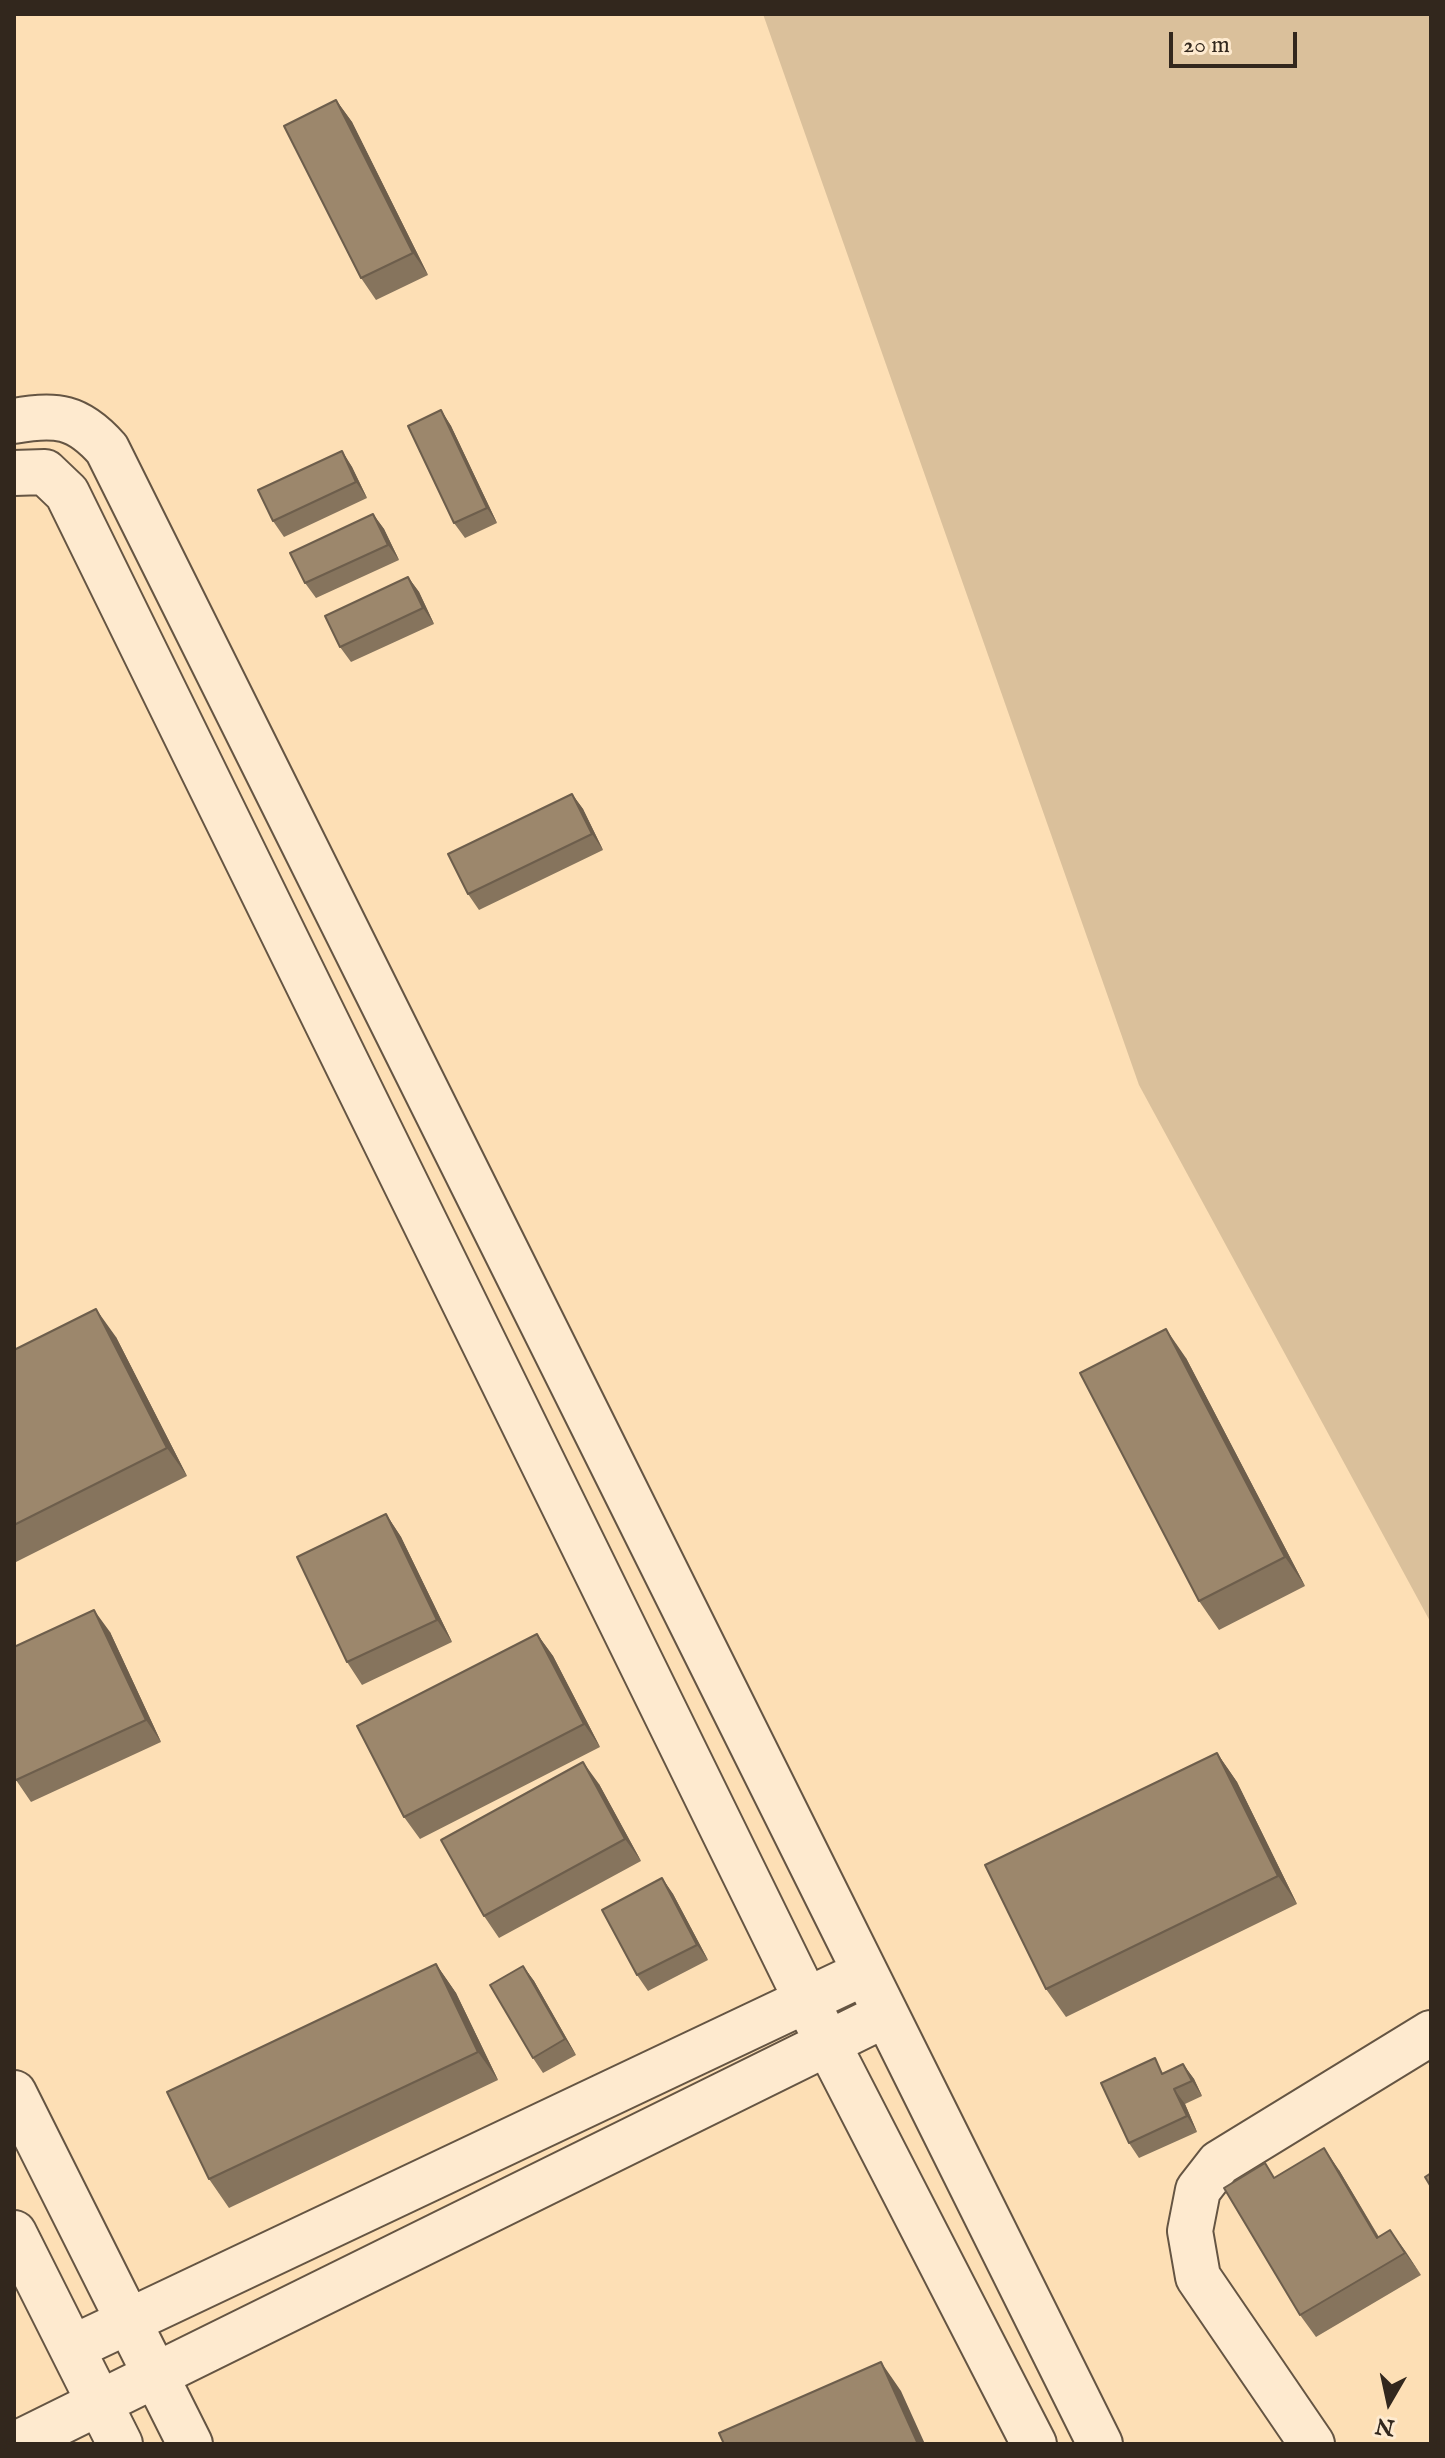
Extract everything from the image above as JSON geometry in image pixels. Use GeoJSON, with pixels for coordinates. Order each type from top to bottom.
{"type":"FeatureCollection","features":[{"type":"Feature","properties":{"kind":"street"},"geometry":{"type":"LineString","coordinates":[[14,421],[44,415],[67,419],[90,430],[107,449],[1100,2444]]}},
{"type":"Feature","properties":{"kind":"street"},"geometry":{"type":"LineString","coordinates":[[67,419],[29,473],[67,493],[827,2042],[1034,2444]]}},
{"type":"Feature","properties":{"kind":"street"},"geometry":{"type":"LineString","coordinates":[[72,2348],[864,1973]]}},
{"type":"Feature","properties":{"kind":"street"},"geometry":{"type":"LineString","coordinates":[[16,2444],[154,2373],[885,2015]]}},
{"type":"Feature","properties":{"kind":"street"},"geometry":{"type":"LineString","coordinates":[[1312,2444],[1198,2277],[1190,2231],[1198,2190],[1219,2163],[1431,2033]]}},
{"type":"Feature","properties":{"kind":"street"},"geometry":{"type":"LineString","coordinates":[[14,2093],[190,2444]]}},
{"type":"Feature","properties":{"kind":"street"},"geometry":{"type":"LineString","coordinates":[[14,2233],[120,2444]]}},
{"type":"Feature","properties":{"kind":"shaded area"},"geometry":{"type":"Polygon","coordinates":[[[763,14],[1431,14],[1431,1623],[1139,1085],[763,14]]]}},
{"type":"Feature","properties":{"kind":"building"},"geometry":{"type":"Polygon","coordinates":[[[336,100],[413,253],[361,278],[284,126],[336,100]]]}},
{"type":"Feature","properties":{"kind":"building"},"geometry":{"type":"Polygon","coordinates":[[[441,410],[487,508],[454,523],[408,426],[441,410]]]}},
{"type":"Feature","properties":{"kind":"building"},"geometry":{"type":"Polygon","coordinates":[[[342,451],[356,482],[273,521],[258,490],[342,451]]]}},
{"type":"Feature","properties":{"kind":"building"},"geometry":{"type":"Polygon","coordinates":[[[373,514],[388,545],[305,583],[290,553],[373,514]]]}},
{"type":"Feature","properties":{"kind":"building"},"geometry":{"type":"Polygon","coordinates":[[[408,577],[423,608],[340,647],[325,616],[408,577]]]}},
{"type":"Feature","properties":{"kind":"building"},"geometry":{"type":"Polygon","coordinates":[[[572,794],[592,834],[468,894],[448,854],[572,794]]]}},
{"type":"Feature","properties":{"kind":"building"},"geometry":{"type":"Polygon","coordinates":[[[96,1309],[167,1448],[14,1525],[14,1350],[96,1309]]]}},
{"type":"Feature","properties":{"kind":"building"},"geometry":{"type":"Polygon","coordinates":[[[1166,1329],[1285,1557],[1199,1601],[1080,1373],[1166,1329]]]}},
{"type":"Feature","properties":{"kind":"building"},"geometry":{"type":"Polygon","coordinates":[[[386,1514],[437,1620],[347,1662],[297,1557],[386,1514]]]}},
{"type":"Feature","properties":{"kind":"building"},"geometry":{"type":"Polygon","coordinates":[[[94,1610],[146,1720],[16,1780],[14,1647],[94,1610]]]}},
{"type":"Feature","properties":{"kind":"building"},"geometry":{"type":"Polygon","coordinates":[[[537,1634],[584,1724],[404,1817],[357,1726],[537,1634]]]}},
{"type":"Feature","properties":{"kind":"building"},"geometry":{"type":"Polygon","coordinates":[[[1217,1753],[1278,1876],[1046,1989],[985,1865],[1217,1753]]]}},
{"type":"Feature","properties":{"kind":"building"},"geometry":{"type":"Polygon","coordinates":[[[583,1762],[625,1839],[484,1916],[441,1840],[583,1762]]]}},
{"type":"Feature","properties":{"kind":"building"},"geometry":{"type":"Polygon","coordinates":[[[662,1878],[697,1945],[637,1975],[602,1910],[662,1878]]]}},
{"type":"Feature","properties":{"kind":"building"},"geometry":{"type":"Polygon","coordinates":[[[436,1964],[478,2052],[209,2179],[167,2092],[436,1964]]]}},
{"type":"Feature","properties":{"kind":"building"},"geometry":{"type":"Polygon","coordinates":[[[523,1966],[565,2039],[533,2058],[490,1985],[523,1966]]]}},
{"type":"Feature","properties":{"kind":"building"},"geometry":{"type":"Polygon","coordinates":[[[1155,2058],[1162,2074],[1183,2064],[1192,2081],[1174,2089],[1187,2116],[1129,2143],[1101,2083],[1155,2058]]]}},
{"type":"Feature","properties":{"kind":"building"},"geometry":{"type":"Polygon","coordinates":[[[1324,2148],[1377,2238],[1390,2230],[1405,2253],[1300,2315],[1224,2188],[1265,2163],[1274,2178],[1324,2148]]]}},
{"type":"Feature","properties":{"kind":"building"},"geometry":{"type":"Polygon","coordinates":[[[1431,2173],[1431,2187],[1425,2177],[1431,2173]]]}},
{"type":"Feature","properties":{"kind":"building"},"geometry":{"type":"Polygon","coordinates":[[[881,2362],[918,2444],[724,2444],[719,2433],[881,2362]]]}}]}
